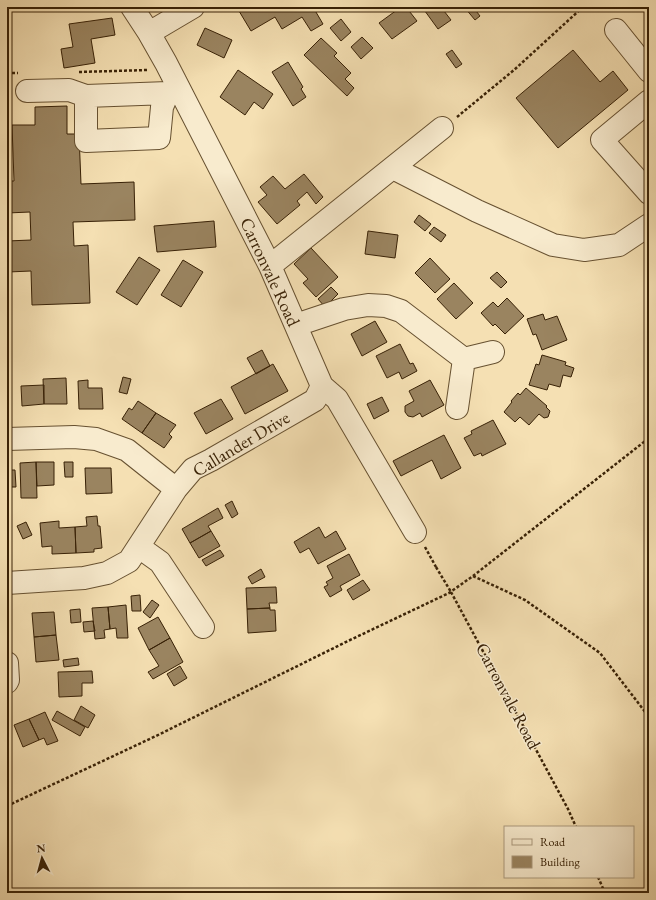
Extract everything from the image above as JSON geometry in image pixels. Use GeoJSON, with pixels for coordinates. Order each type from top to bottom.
{"type":"FeatureCollection","features":[{"type":"Feature","properties":{"kind":"street","name":"Carronvale Road"},"geometry":{"type":"LineString","coordinates":[[132,7],[166,63],[173,90],[270,266],[322,386],[338,399],[415,532]]}},
{"type":"Feature","properties":{"kind":"street"},"geometry":{"type":"LineString","coordinates":[[149,33],[193,7]]}},
{"type":"Feature","properties":{"kind":"street"},"geometry":{"type":"LineString","coordinates":[[616,30],[649,71]]}},
{"type":"Feature","properties":{"kind":"street"},"geometry":{"type":"LineString","coordinates":[[25,82],[69,90],[86,96],[173,90]]}},
{"type":"Feature","properties":{"kind":"street"},"geometry":{"type":"LineString","coordinates":[[86,96],[86,141],[159,138],[162,107],[173,90]]}},
{"type":"Feature","properties":{"kind":"street"},"geometry":{"type":"LineString","coordinates":[[649,101],[602,140],[649,193]]}},
{"type":"Feature","properties":{"kind":"street"},"geometry":{"type":"LineString","coordinates":[[270,266],[442,128]]}},
{"type":"Feature","properties":{"kind":"street"},"geometry":{"type":"LineString","coordinates":[[393,168],[477,211],[553,245],[584,250],[619,245],[649,225]]}},
{"type":"Feature","properties":{"kind":"street"},"geometry":{"type":"LineString","coordinates":[[296,325],[344,309],[368,305],[386,306],[401,311],[464,360]]}},
{"type":"Feature","properties":{"kind":"street"},"geometry":{"type":"LineString","coordinates":[[464,360],[493,352]]}},
{"type":"Feature","properties":{"kind":"street"},"geometry":{"type":"LineString","coordinates":[[457,408],[464,360]]}},
{"type":"Feature","properties":{"kind":"street","name":"Callander Drive"},"geometry":{"type":"LineString","coordinates":[[7,583],[84,578],[107,573],[129,561],[176,489],[192,469],[211,460],[315,400],[322,386]]}},
{"type":"Feature","properties":{"kind":"street"},"geometry":{"type":"LineString","coordinates":[[7,438],[96,438],[127,450],[176,489]]}},
{"type":"Feature","properties":{"kind":"street"},"geometry":{"type":"LineString","coordinates":[[139,547],[160,562],[203,627]]}},
{"type":"Feature","properties":{"kind":"street"},"geometry":{"type":"LineString","coordinates":[[7,663],[7,682]]}},
{"type":"Feature","properties":{"kind":"path"},"geometry":{"type":"LineString","coordinates":[[442,128],[514,70],[583,7]]}},
{"type":"Feature","properties":{"kind":"path"},"geometry":{"type":"LineString","coordinates":[[76,72],[154,70],[166,63]]}},
{"type":"Feature","properties":{"kind":"path"},"geometry":{"type":"LineString","coordinates":[[7,73],[25,82]]}},
{"type":"Feature","properties":{"kind":"path"},"geometry":{"type":"LineString","coordinates":[[7,806],[156,736],[449,592],[473,576],[649,438]]}},
{"type":"Feature","properties":{"kind":"path","name":"Carronvale Road"},"geometry":{"type":"LineString","coordinates":[[436,567],[452,592],[576,826]]}},
{"type":"Feature","properties":{"kind":"path"},"geometry":{"type":"LineString","coordinates":[[473,576],[525,600],[600,654],[649,716]]}},
{"type":"Feature","properties":{"kind":"path"},"geometry":{"type":"LineString","coordinates":[[598,878],[605,893]]}},
{"type":"Feature","properties":{"kind":"building"},"geometry":{"type":"Polygon","coordinates":[[[246,7],[294,7],[296,9],[299,7],[313,7],[323,24],[311,31],[302,17],[282,29],[275,17],[251,31],[239,11],[246,7]]]}},
{"type":"Feature","properties":{"kind":"building"},"geometry":{"type":"Polygon","coordinates":[[[401,7],[406,7],[417,21],[392,39],[379,23],[401,7]]]}},
{"type":"Feature","properties":{"kind":"building"},"geometry":{"type":"Polygon","coordinates":[[[422,7],[449,7],[444,11],[451,20],[438,29],[422,7]]]}},
{"type":"Feature","properties":{"kind":"building"},"geometry":{"type":"Polygon","coordinates":[[[473,7],[480,16],[475,20],[465,8],[473,7]]]}},
{"type":"Feature","properties":{"kind":"building"},"geometry":{"type":"Polygon","coordinates":[[[112,18],[115,35],[91,39],[95,63],[64,68],[61,49],[73,47],[69,24],[112,18]]]}},
{"type":"Feature","properties":{"kind":"building"},"geometry":{"type":"Polygon","coordinates":[[[341,19],[351,32],[341,41],[330,28],[341,19]]]}},
{"type":"Feature","properties":{"kind":"building"},"geometry":{"type":"Polygon","coordinates":[[[205,28],[232,40],[224,58],[197,45],[205,28]]]}},
{"type":"Feature","properties":{"kind":"building"},"geometry":{"type":"Polygon","coordinates":[[[362,37],[373,48],[361,59],[351,47],[362,37]]]}},
{"type":"Feature","properties":{"kind":"building"},"geometry":{"type":"Polygon","coordinates":[[[321,38],[337,53],[334,56],[351,73],[345,79],[354,88],[347,96],[304,55],[321,38]]]}},
{"type":"Feature","properties":{"kind":"building"},"geometry":{"type":"Polygon","coordinates":[[[452,50],[462,64],[456,68],[446,54],[452,50]]]}},
{"type":"Feature","properties":{"kind":"building"},"geometry":{"type":"Polygon","coordinates":[[[573,50],[600,82],[613,71],[628,90],[558,148],[516,98],[573,50]]]}},
{"type":"Feature","properties":{"kind":"building"},"geometry":{"type":"Polygon","coordinates":[[[288,62],[303,87],[301,89],[306,97],[293,106],[272,72],[288,62]]]}},
{"type":"Feature","properties":{"kind":"building"},"geometry":{"type":"Polygon","coordinates":[[[238,70],[273,94],[263,109],[254,102],[245,115],[220,97],[238,70]]]}},
{"type":"Feature","properties":{"kind":"building"},"geometry":{"type":"Polygon","coordinates":[[[67,106],[67,134],[79,134],[81,184],[134,182],[135,220],[73,222],[74,246],[88,245],[90,303],[32,305],[31,271],[8,272],[7,241],[31,240],[30,212],[7,213],[7,181],[14,181],[12,125],[35,125],[35,107],[67,106]]]}},
{"type":"Feature","properties":{"kind":"building"},"geometry":{"type":"Polygon","coordinates":[[[304,174],[323,197],[316,204],[307,192],[297,201],[300,205],[277,224],[258,202],[267,195],[260,187],[273,176],[285,189],[304,174]]]}},
{"type":"Feature","properties":{"kind":"building"},"geometry":{"type":"Polygon","coordinates":[[[419,215],[431,224],[425,231],[414,222],[419,215]]]}},
{"type":"Feature","properties":{"kind":"building"},"geometry":{"type":"Polygon","coordinates":[[[214,221],[216,247],[157,252],[154,226],[214,221]]]}},
{"type":"Feature","properties":{"kind":"building"},"geometry":{"type":"Polygon","coordinates":[[[434,227],[446,235],[441,242],[429,233],[434,227]]]}},
{"type":"Feature","properties":{"kind":"building"},"geometry":{"type":"Polygon","coordinates":[[[368,231],[398,235],[395,258],[365,254],[368,231]]]}},
{"type":"Feature","properties":{"kind":"building"},"geometry":{"type":"Polygon","coordinates":[[[311,248],[338,277],[316,297],[303,283],[308,279],[294,264],[311,248]]]}},
{"type":"Feature","properties":{"kind":"building"},"geometry":{"type":"Polygon","coordinates":[[[139,257],[160,270],[137,305],[116,292],[139,257]]]}},
{"type":"Feature","properties":{"kind":"building"},"geometry":{"type":"Polygon","coordinates":[[[430,258],[450,279],[435,293],[415,273],[430,258]]]}},
{"type":"Feature","properties":{"kind":"building"},"geometry":{"type":"Polygon","coordinates":[[[183,260],[203,272],[181,307],[161,295],[183,260]]]}},
{"type":"Feature","properties":{"kind":"building"},"geometry":{"type":"Polygon","coordinates":[[[497,272],[507,282],[501,288],[490,278],[497,272]]]}},
{"type":"Feature","properties":{"kind":"building"},"geometry":{"type":"Polygon","coordinates":[[[454,283],[473,303],[456,319],[437,299],[454,283]]]}},
{"type":"Feature","properties":{"kind":"building"},"geometry":{"type":"Polygon","coordinates":[[[331,287],[338,294],[325,307],[318,299],[331,287]]]}},
{"type":"Feature","properties":{"kind":"building"},"geometry":{"type":"Polygon","coordinates":[[[507,298],[524,316],[505,334],[495,324],[493,326],[481,313],[493,302],[498,307],[507,298]]]}},
{"type":"Feature","properties":{"kind":"building"},"geometry":{"type":"Polygon","coordinates":[[[543,314],[545,320],[557,316],[567,340],[542,350],[536,334],[533,335],[527,319],[543,314]]]}},
{"type":"Feature","properties":{"kind":"building"},"geometry":{"type":"Polygon","coordinates":[[[375,321],[387,342],[362,356],[351,334],[375,321]]]}},
{"type":"Feature","properties":{"kind":"building"},"geometry":{"type":"Polygon","coordinates":[[[400,344],[410,364],[413,363],[417,371],[402,379],[399,372],[387,378],[376,356],[400,344]]]}},
{"type":"Feature","properties":{"kind":"building"},"geometry":{"type":"Polygon","coordinates":[[[262,350],[270,366],[256,374],[247,358],[262,350]]]}},
{"type":"Feature","properties":{"kind":"building"},"geometry":{"type":"Polygon","coordinates":[[[542,355],[566,362],[565,365],[574,368],[571,377],[563,375],[560,387],[549,384],[547,390],[529,385],[536,364],[539,365],[542,355]]]}},
{"type":"Feature","properties":{"kind":"building"},"geometry":{"type":"Polygon","coordinates":[[[273,364],[288,391],[245,414],[231,387],[273,364]]]}},
{"type":"Feature","properties":{"kind":"building"},"geometry":{"type":"Polygon","coordinates":[[[123,377],[131,379],[127,394],[119,392],[123,377]]]}},
{"type":"Feature","properties":{"kind":"building"},"geometry":{"type":"Polygon","coordinates":[[[66,378],[67,404],[44,404],[43,379],[66,378]]]}},
{"type":"Feature","properties":{"kind":"building"},"geometry":{"type":"Polygon","coordinates":[[[88,380],[88,388],[102,388],[103,409],[79,409],[78,381],[88,380]]]}},
{"type":"Feature","properties":{"kind":"building"},"geometry":{"type":"Polygon","coordinates":[[[430,380],[444,405],[422,417],[420,413],[413,417],[408,416],[405,412],[405,406],[414,401],[409,391],[430,380]]]}},
{"type":"Feature","properties":{"kind":"building"},"geometry":{"type":"Polygon","coordinates":[[[44,385],[44,404],[22,406],[21,386],[44,385]]]}},
{"type":"Feature","properties":{"kind":"building"},"geometry":{"type":"Polygon","coordinates":[[[526,388],[547,406],[546,407],[550,411],[548,417],[544,418],[539,414],[529,425],[520,417],[515,422],[504,412],[518,393],[520,395],[526,388]]]}},
{"type":"Feature","properties":{"kind":"building"},"geometry":{"type":"Polygon","coordinates":[[[382,397],[389,411],[374,419],[367,404],[382,397]]]}},
{"type":"Feature","properties":{"kind":"building"},"geometry":{"type":"Polygon","coordinates":[[[221,399],[233,419],[206,434],[194,413],[221,399]]]}},
{"type":"Feature","properties":{"kind":"building"},"geometry":{"type":"Polygon","coordinates":[[[138,401],[156,413],[142,433],[122,419],[129,408],[132,410],[138,401]]]}},
{"type":"Feature","properties":{"kind":"building"},"geometry":{"type":"Polygon","coordinates":[[[156,413],[176,425],[169,434],[172,437],[164,448],[142,433],[156,413]]]}},
{"type":"Feature","properties":{"kind":"building"},"geometry":{"type":"Polygon","coordinates":[[[493,420],[506,444],[482,456],[481,453],[474,456],[464,438],[472,434],[471,431],[493,420]]]}},
{"type":"Feature","properties":{"kind":"building"},"geometry":{"type":"Polygon","coordinates":[[[444,435],[461,468],[441,479],[432,460],[401,476],[393,461],[444,435]]]}},
{"type":"Feature","properties":{"kind":"building"},"geometry":{"type":"Polygon","coordinates":[[[36,462],[37,498],[21,498],[20,463],[36,462]]]}},
{"type":"Feature","properties":{"kind":"building"},"geometry":{"type":"Polygon","coordinates":[[[36,462],[54,462],[54,485],[37,486],[36,462]]]}},
{"type":"Feature","properties":{"kind":"building"},"geometry":{"type":"Polygon","coordinates":[[[64,462],[73,462],[73,477],[65,477],[64,462]]]}},
{"type":"Feature","properties":{"kind":"building"},"geometry":{"type":"Polygon","coordinates":[[[85,468],[111,468],[112,493],[86,494],[85,468]]]}},
{"type":"Feature","properties":{"kind":"building"},"geometry":{"type":"Polygon","coordinates":[[[7,470],[15,470],[16,487],[7,487],[7,470]]]}},
{"type":"Feature","properties":{"kind":"building"},"geometry":{"type":"Polygon","coordinates":[[[232,501],[238,514],[232,518],[225,505],[232,501]]]}},
{"type":"Feature","properties":{"kind":"building"},"geometry":{"type":"Polygon","coordinates":[[[218,508],[223,518],[208,526],[211,531],[190,543],[182,529],[218,508]]]}},
{"type":"Feature","properties":{"kind":"building"},"geometry":{"type":"Polygon","coordinates":[[[97,516],[98,526],[100,526],[102,548],[94,549],[94,552],[76,553],[75,527],[87,526],[86,517],[97,516]]]}},
{"type":"Feature","properties":{"kind":"building"},"geometry":{"type":"Polygon","coordinates":[[[59,521],[59,528],[75,527],[76,553],[52,554],[52,546],[42,547],[40,523],[59,521]]]}},
{"type":"Feature","properties":{"kind":"building"},"geometry":{"type":"Polygon","coordinates":[[[26,522],[32,535],[23,539],[17,526],[26,522]]]}},
{"type":"Feature","properties":{"kind":"building"},"geometry":{"type":"Polygon","coordinates":[[[319,527],[325,538],[336,531],[346,549],[318,564],[309,548],[300,553],[294,542],[319,527]]]}},
{"type":"Feature","properties":{"kind":"building"},"geometry":{"type":"Polygon","coordinates":[[[7,530],[11,539],[7,541],[7,530]]]}},
{"type":"Feature","properties":{"kind":"building"},"geometry":{"type":"Polygon","coordinates":[[[211,531],[220,546],[199,558],[190,543],[211,531]]]}},
{"type":"Feature","properties":{"kind":"building"},"geometry":{"type":"Polygon","coordinates":[[[220,550],[224,556],[206,566],[202,560],[220,550]]]}},
{"type":"Feature","properties":{"kind":"building"},"geometry":{"type":"Polygon","coordinates":[[[349,554],[360,575],[340,586],[342,590],[330,597],[324,587],[328,585],[326,582],[333,578],[327,566],[349,554]]]}},
{"type":"Feature","properties":{"kind":"building"},"geometry":{"type":"Polygon","coordinates":[[[261,569],[265,577],[252,584],[248,577],[261,569]]]}},
{"type":"Feature","properties":{"kind":"building"},"geometry":{"type":"Polygon","coordinates":[[[363,580],[370,590],[353,600],[347,590],[363,580]]]}},
{"type":"Feature","properties":{"kind":"building"},"geometry":{"type":"Polygon","coordinates":[[[276,587],[277,603],[269,603],[270,608],[247,609],[246,588],[276,587]]]}},
{"type":"Feature","properties":{"kind":"building"},"geometry":{"type":"Polygon","coordinates":[[[140,595],[141,611],[132,611],[131,596],[140,595]]]}},
{"type":"Feature","properties":{"kind":"building"},"geometry":{"type":"Polygon","coordinates":[[[152,600],[159,605],[150,618],[143,612],[152,600]]]}},
{"type":"Feature","properties":{"kind":"building"},"geometry":{"type":"Polygon","coordinates":[[[126,605],[128,638],[117,638],[116,628],[110,629],[108,607],[126,605]]]}},
{"type":"Feature","properties":{"kind":"building"},"geometry":{"type":"Polygon","coordinates":[[[108,607],[110,629],[104,630],[105,638],[95,639],[92,608],[108,607]]]}},
{"type":"Feature","properties":{"kind":"building"},"geometry":{"type":"Polygon","coordinates":[[[270,608],[270,610],[275,610],[276,631],[248,633],[247,609],[270,608]]]}},
{"type":"Feature","properties":{"kind":"building"},"geometry":{"type":"Polygon","coordinates":[[[80,609],[81,622],[71,623],[70,610],[80,609]]]}},
{"type":"Feature","properties":{"kind":"building"},"geometry":{"type":"Polygon","coordinates":[[[54,612],[56,635],[34,637],[32,613],[54,612]]]}},
{"type":"Feature","properties":{"kind":"building"},"geometry":{"type":"Polygon","coordinates":[[[158,617],[170,638],[149,650],[138,628],[158,617]]]}},
{"type":"Feature","properties":{"kind":"building"},"geometry":{"type":"Polygon","coordinates":[[[93,621],[95,631],[84,632],[83,622],[93,621]]]}},
{"type":"Feature","properties":{"kind":"building"},"geometry":{"type":"Polygon","coordinates":[[[56,635],[59,660],[36,662],[34,637],[56,635]]]}},
{"type":"Feature","properties":{"kind":"building"},"geometry":{"type":"Polygon","coordinates":[[[170,638],[183,662],[153,679],[148,672],[159,666],[149,650],[170,638]]]}},
{"type":"Feature","properties":{"kind":"building"},"geometry":{"type":"Polygon","coordinates":[[[78,658],[79,665],[64,667],[63,660],[78,658]]]}},
{"type":"Feature","properties":{"kind":"building"},"geometry":{"type":"Polygon","coordinates":[[[180,666],[187,678],[174,686],[167,674],[180,666]]]}},
{"type":"Feature","properties":{"kind":"building"},"geometry":{"type":"Polygon","coordinates":[[[92,671],[93,683],[82,683],[82,696],[59,697],[58,672],[92,671]]]}},
{"type":"Feature","properties":{"kind":"building"},"geometry":{"type":"Polygon","coordinates":[[[81,706],[95,715],[88,728],[74,720],[81,706]]]}},
{"type":"Feature","properties":{"kind":"building"},"geometry":{"type":"Polygon","coordinates":[[[57,711],[85,727],[80,736],[52,720],[57,711]]]}},
{"type":"Feature","properties":{"kind":"building"},"geometry":{"type":"Polygon","coordinates":[[[45,712],[58,741],[47,745],[44,738],[39,740],[29,719],[45,712]]]}},
{"type":"Feature","properties":{"kind":"building"},"geometry":{"type":"Polygon","coordinates":[[[29,719],[39,740],[23,747],[14,725],[29,719]]]}}]}
